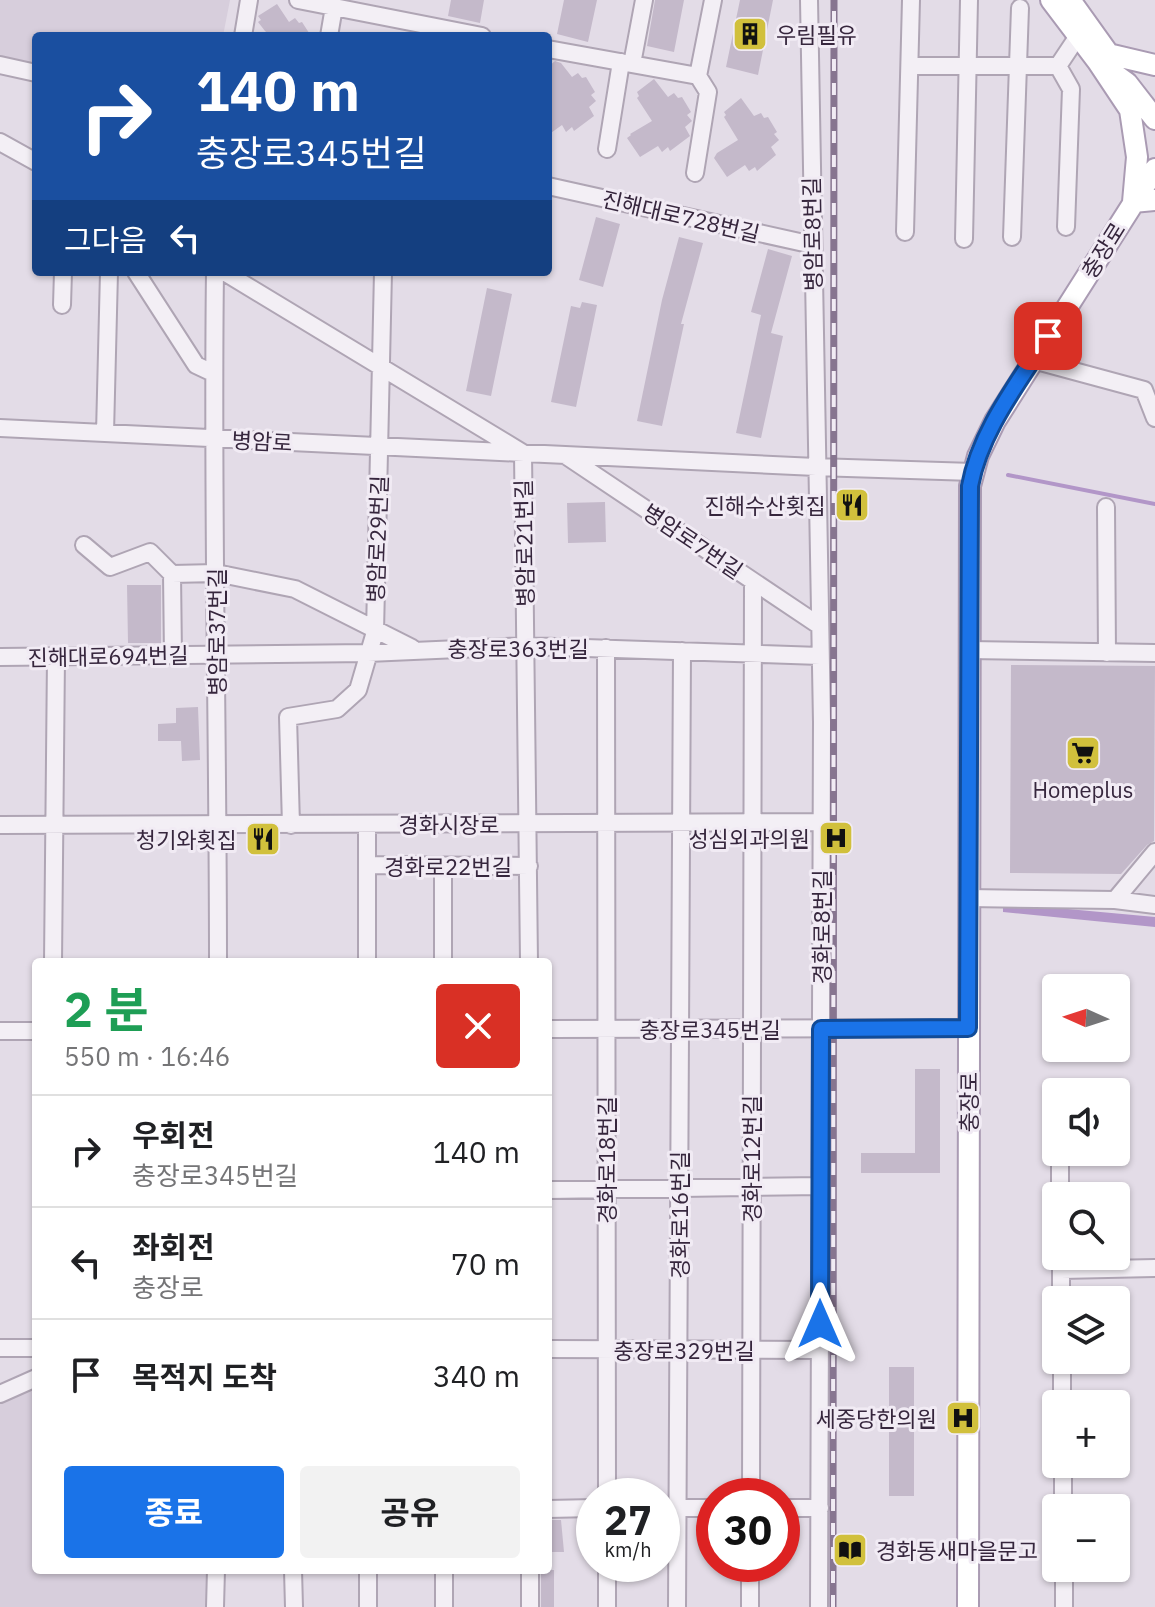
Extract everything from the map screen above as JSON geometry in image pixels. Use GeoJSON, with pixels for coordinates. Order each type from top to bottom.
{"type":"FeatureCollection","features":[{"type":"Feature","properties":{"kind":"main road"},"geometry":{"type":"LineString","coordinates":[[1051,0],[1078,36],[1127,83],[1155,119]]}},
{"type":"Feature","properties":{"kind":"main road"},"geometry":{"type":"LineString","coordinates":[[1072,1],[1130,110],[1137,157],[1133,202],[1155,200]]}},
{"type":"Feature","properties":{"kind":"main road"},"geometry":{"type":"LineString","coordinates":[[1103,58],[1155,65]]}},
{"type":"Feature","properties":{"kind":"main road","name":"충장로"},"geometry":{"type":"LineString","coordinates":[[968,1607],[969,509],[973,472],[995,421],[1155,169]]}},
{"type":"Feature","properties":{"kind":"street"},"geometry":{"type":"LineString","coordinates":[[244,32],[249,0]]}},
{"type":"Feature","properties":{"kind":"street"},"geometry":{"type":"LineString","coordinates":[[298,0],[334,7],[355,5],[433,31]]}},
{"type":"Feature","properties":{"kind":"street"},"geometry":{"type":"LineString","coordinates":[[607,149],[644,0]]}},
{"type":"Feature","properties":{"kind":"street"},"geometry":{"type":"LineString","coordinates":[[695,173],[708,92],[698,76],[713,0]]}},
{"type":"Feature","properties":{"kind":"street","name":"병암로8번길"},"geometry":{"type":"LineString","coordinates":[[809,0],[816,467]]}},
{"type":"Feature","properties":{"kind":"street"},"geometry":{"type":"LineString","coordinates":[[905,232],[911,0]]}},
{"type":"Feature","properties":{"kind":"street"},"geometry":{"type":"LineString","coordinates":[[964,239],[969,0]]}},
{"type":"Feature","properties":{"kind":"street"},"geometry":{"type":"LineString","coordinates":[[330,32],[334,7]]}},
{"type":"Feature","properties":{"kind":"street"},"geometry":{"type":"LineString","coordinates":[[1012,237],[1020,8]]}},
{"type":"Feature","properties":{"kind":"street"},"geometry":{"type":"LineString","coordinates":[[1058,66],[1078,36]]}},
{"type":"Feature","properties":{"kind":"street"},"geometry":{"type":"LineString","coordinates":[[552,50],[698,76]]}},
{"type":"Feature","properties":{"kind":"street"},"geometry":{"type":"LineString","coordinates":[[0,65],[32,72]]}},
{"type":"Feature","properties":{"kind":"street"},"geometry":{"type":"LineString","coordinates":[[910,66],[1058,66]]}},
{"type":"Feature","properties":{"kind":"street"},"geometry":{"type":"LineString","coordinates":[[1058,66],[1071,89],[1066,227]]}},
{"type":"Feature","properties":{"kind":"street"},"geometry":{"type":"LineString","coordinates":[[0,142],[32,160]]}},
{"type":"Feature","properties":{"kind":"street","name":"진해대로728번길"},"geometry":{"type":"LineString","coordinates":[[552,187],[813,245]]}},
{"type":"Feature","properties":{"kind":"street"},"geometry":{"type":"LineString","coordinates":[[62,305],[63,276]]}},
{"type":"Feature","properties":{"kind":"street"},"geometry":{"type":"LineString","coordinates":[[105,433],[109,276]]}},
{"type":"Feature","properties":{"kind":"street"},"geometry":{"type":"LineString","coordinates":[[139,276],[196,365],[213,373]]}},
{"type":"Feature","properties":{"kind":"street","name":"병암로37번길"},"geometry":{"type":"LineString","coordinates":[[215,276],[212,438],[216,573],[218,958]]}},
{"type":"Feature","properties":{"kind":"street","name":"병암로"},"geometry":{"type":"LineString","coordinates":[[231,276],[523,453]]}},
{"type":"Feature","properties":{"kind":"street","name":"병암로29번길"},"geometry":{"type":"LineString","coordinates":[[375,632],[383,276]]}},
{"type":"Feature","properties":{"kind":"street"},"geometry":{"type":"LineString","coordinates":[[1033,360],[1144,390],[1155,418]]}},
{"type":"Feature","properties":{"kind":"street","name":"병암로"},"geometry":{"type":"LineString","coordinates":[[0,428],[973,472]]}},
{"type":"Feature","properties":{"kind":"street","name":"병암로21번길"},"geometry":{"type":"LineString","coordinates":[[523,453],[529,824]]}},
{"type":"Feature","properties":{"kind":"street","name":"병암로7번길"},"geometry":{"type":"LineString","coordinates":[[565,455],[820,626]]}},
{"type":"Feature","properties":{"kind":"street"},"geometry":{"type":"LineString","coordinates":[[816,467],[822,822]]}},
{"type":"Feature","properties":{"kind":"street"},"geometry":{"type":"LineString","coordinates":[[1106,507],[1107,653]]}},
{"type":"Feature","properties":{"kind":"street"},"geometry":{"type":"LineString","coordinates":[[84,545],[110,567],[150,552],[172,574],[173,656]]}},
{"type":"Feature","properties":{"kind":"street"},"geometry":{"type":"LineString","coordinates":[[172,574],[216,573],[295,589],[414,649]]}},
{"type":"Feature","properties":{"kind":"street"},"geometry":{"type":"LineString","coordinates":[[751,823],[753,581]]}},
{"type":"Feature","properties":{"kind":"street"},"geometry":{"type":"LineString","coordinates":[[291,825],[288,717],[337,709],[358,690],[375,632]]}},
{"type":"Feature","properties":{"kind":"street","name":"충장로363번길"},"geometry":{"type":"LineString","coordinates":[[216,655],[368,653],[526,646],[820,656]]}},
{"type":"Feature","properties":{"kind":"street"},"geometry":{"type":"LineString","coordinates":[[606,648],[606,823]]}},
{"type":"Feature","properties":{"kind":"street"},"geometry":{"type":"LineString","coordinates":[[969,650],[1155,653]]}},
{"type":"Feature","properties":{"kind":"street"},"geometry":{"type":"LineString","coordinates":[[680,823],[682,651]]}},
{"type":"Feature","properties":{"kind":"street","name":"진해대로694번길"},"geometry":{"type":"LineString","coordinates":[[0,657],[216,655]]}},
{"type":"Feature","properties":{"kind":"street"},"geometry":{"type":"LineString","coordinates":[[53,958],[56,657]]}},
{"type":"Feature","properties":{"kind":"street","name":"경화시장로"},"geometry":{"type":"LineString","coordinates":[[0,825],[822,822]]}},
{"type":"Feature","properties":{"kind":"street","name":"경화로8번길"},"geometry":{"type":"LineString","coordinates":[[819,1607],[822,822]]}},
{"type":"Feature","properties":{"kind":"street","name":"경화로18번길"},"geometry":{"type":"LineString","coordinates":[[606,823],[607,1478]]}},
{"type":"Feature","properties":{"kind":"street","name":"경화로16번길"},"geometry":{"type":"LineString","coordinates":[[672,1478],[678,1350],[680,823]]}},
{"type":"Feature","properties":{"kind":"street","name":"경화로12번길"},"geometry":{"type":"LineString","coordinates":[[751,823],[751,1478]]}},
{"type":"Feature","properties":{"kind":"street","name":"경화로22번길"},"geometry":{"type":"LineString","coordinates":[[529,824],[529,958]]}},
{"type":"Feature","properties":{"kind":"street"},"geometry":{"type":"LineString","coordinates":[[367,825],[367,958]]}},
{"type":"Feature","properties":{"kind":"street"},"geometry":{"type":"LineString","coordinates":[[1115,900],[1155,852]]}},
{"type":"Feature","properties":{"kind":"street","name":"경화로22번길"},"geometry":{"type":"LineString","coordinates":[[367,865],[529,866]]}},
{"type":"Feature","properties":{"kind":"street"},"geometry":{"type":"LineString","coordinates":[[443,866],[443,958]]}},
{"type":"Feature","properties":{"kind":"street"},"geometry":{"type":"LineString","coordinates":[[968,898],[1115,900],[1155,905]]}},
{"type":"Feature","properties":{"kind":"street","name":"충장로345번길"},"geometry":{"type":"LineString","coordinates":[[552,1029],[968,1028]]}},
{"type":"Feature","properties":{"kind":"street"},"geometry":{"type":"LineString","coordinates":[[0,1031],[32,1031]]}},
{"type":"Feature","properties":{"kind":"street"},"geometry":{"type":"LineString","coordinates":[[552,1190],[821,1186]]}},
{"type":"Feature","properties":{"kind":"street"},"geometry":{"type":"LineString","coordinates":[[1130,1267],[1155,1268]]}},
{"type":"Feature","properties":{"kind":"street"},"geometry":{"type":"LineString","coordinates":[[0,1348],[32,1348]]}},
{"type":"Feature","properties":{"kind":"street","name":"충장로329번길"},"geometry":{"type":"LineString","coordinates":[[552,1349],[820,1350]]}},
{"type":"Feature","properties":{"kind":"street"},"geometry":{"type":"LineString","coordinates":[[0,1394],[32,1380]]}},
{"type":"Feature","properties":{"kind":"street"},"geometry":{"type":"LineString","coordinates":[[552,1509],[576,1508]]}},
{"type":"Feature","properties":{"kind":"street"},"geometry":{"type":"LineString","coordinates":[[800,1508],[820,1508]]}},
{"type":"Feature","properties":{"kind":"street"},"geometry":{"type":"LineString","coordinates":[[215,1607],[216,1574]]}},
{"type":"Feature","properties":{"kind":"street"},"geometry":{"type":"LineString","coordinates":[[293,1574],[294,1607]]}},
{"type":"Feature","properties":{"kind":"street"},"geometry":{"type":"LineString","coordinates":[[368,1574],[368,1607]]}},
{"type":"Feature","properties":{"kind":"street"},"geometry":{"type":"LineString","coordinates":[[444,1574],[444,1607]]}},
{"type":"Feature","properties":{"kind":"street"},"geometry":{"type":"LineString","coordinates":[[530,1574],[530,1607]]}},
{"type":"Feature","properties":{"kind":"street"},"geometry":{"type":"LineString","coordinates":[[607,1582],[607,1607]]}},
{"type":"Feature","properties":{"kind":"street","name":"경화로16번길"},"geometry":{"type":"LineString","coordinates":[[675,1582],[677,1607]]}},
{"type":"Feature","properties":{"kind":"street"},"geometry":{"type":"LineString","coordinates":[[750,1582],[750,1607]]}},
{"type":"Feature","properties":{"kind":"street"},"geometry":{"type":"LineString","coordinates":[[1064,1582],[1064,1607]]}},
{"type":"Feature","properties":{"kind":"shaded area"},"geometry":{"type":"Polygon","coordinates":[[[0,0],[230,0],[224,32],[32,32],[32,66],[0,57],[0,0]]]}},
{"type":"Feature","properties":{"kind":"shaded area"},"geometry":{"type":"Polygon","coordinates":[[[1003,903],[1155,917],[1155,927],[1003,912],[1003,903]]]}},
{"type":"Feature","properties":{"kind":"shaded area"},"geometry":{"type":"Polygon","coordinates":[[[32,1383],[32,1574],[212,1574],[211,1607],[0,1607],[0,1395],[32,1383]]]}},
{"type":"Feature","properties":{"kind":"building"},"geometry":{"type":"Polygon","coordinates":[[[451,0],[484,0],[480,23],[448,16],[451,0]]]}},
{"type":"Feature","properties":{"kind":"building"},"geometry":{"type":"Polygon","coordinates":[[[564,0],[597,0],[588,42],[557,34],[564,0]]]}},
{"type":"Feature","properties":{"kind":"building"},"geometry":{"type":"Polygon","coordinates":[[[655,0],[684,0],[674,52],[647,46],[655,0]]]}},
{"type":"Feature","properties":{"kind":"building","name":"우림필유"},"geometry":{"type":"Polygon","coordinates":[[[740,0],[773,0],[758,75],[726,67],[740,0]]]}},
{"type":"Feature","properties":{"kind":"building"},"geometry":{"type":"Polygon","coordinates":[[[277,4],[289,22],[295,18],[308,32],[266,32],[258,22],[261,20],[258,16],[277,4]]]}},
{"type":"Feature","properties":{"kind":"building"},"geometry":{"type":"Polygon","coordinates":[[[561,63],[572,77],[578,73],[582,78],[586,77],[595,92],[591,95],[596,101],[589,107],[594,116],[574,131],[572,127],[566,132],[562,125],[552,132],[552,64],[561,63]]]}},
{"type":"Feature","properties":{"kind":"building"},"geometry":{"type":"Polygon","coordinates":[[[654,79],[668,97],[674,93],[678,98],[682,97],[691,112],[687,115],[692,121],[685,127],[690,136],[670,151],[668,147],[662,152],[658,146],[640,157],[627,138],[652,121],[637,98],[637,92],[654,79]]]}},
{"type":"Feature","properties":{"kind":"building"},"geometry":{"type":"Polygon","coordinates":[[[741,98],[754,116],[761,113],[764,118],[768,117],[779,140],[771,147],[776,155],[757,171],[755,167],[749,171],[745,165],[727,177],[714,158],[738,140],[724,112],[741,98]]]}},
{"type":"Feature","properties":{"kind":"building"},"geometry":{"type":"Polygon","coordinates":[[[596,217],[620,224],[603,287],[579,280],[596,217]]]}},
{"type":"Feature","properties":{"kind":"building"},"geometry":{"type":"Polygon","coordinates":[[[679,237],[703,243],[681,324],[684,324],[662,426],[637,421],[662,300],[679,237]]]}},
{"type":"Feature","properties":{"kind":"building"},"geometry":{"type":"Polygon","coordinates":[[[768,249],[792,256],[771,333],[783,336],[761,438],[736,433],[761,315],[751,312],[768,249]]]}},
{"type":"Feature","properties":{"kind":"building"},"geometry":{"type":"Polygon","coordinates":[[[487,288],[512,294],[491,396],[466,391],[487,288]]]}},
{"type":"Feature","properties":{"kind":"building"},"geometry":{"type":"Polygon","coordinates":[[[582,302],[597,305],[576,407],[551,402],[571,306],[580,308],[582,302]]]}},
{"type":"Feature","properties":{"kind":"building"},"geometry":{"type":"Polygon","coordinates":[[[605,502],[606,542],[568,543],[567,503],[605,502]]]}},
{"type":"Feature","properties":{"kind":"building"},"geometry":{"type":"Polygon","coordinates":[[[127,585],[161,585],[161,643],[128,643],[127,585]]]}},
{"type":"Feature","properties":{"kind":"building","name":"Homeplus"},"geometry":{"type":"Polygon","coordinates":[[[1011,665],[1155,666],[1154,841],[1121,874],[1010,873],[1011,665]]]}},
{"type":"Feature","properties":{"kind":"building"},"geometry":{"type":"Polygon","coordinates":[[[198,707],[200,760],[182,761],[181,741],[158,741],[158,724],[176,723],[176,708],[198,707]]]}},
{"type":"Feature","properties":{"kind":"building"},"geometry":{"type":"Polygon","coordinates":[[[915,1069],[940,1069],[940,1173],[861,1173],[861,1153],[915,1153],[915,1069]]]}},
{"type":"Feature","properties":{"kind":"building"},"geometry":{"type":"Polygon","coordinates":[[[889,1367],[914,1367],[914,1496],[889,1496],[889,1367]]]}},
{"type":"Feature","properties":{"kind":"building"},"geometry":{"type":"Polygon","coordinates":[[[552,1520],[561,1520],[564,1552],[552,1552],[552,1520]]]}},
{"type":"Feature","properties":{"kind":"building"},"geometry":{"type":"Polygon","coordinates":[[[554,1570],[554,1607],[541,1607],[541,1574],[552,1574],[554,1570]]]}},
{"type":"Feature","properties":{"kind":"waterway"},"geometry":{"type":"LineString","coordinates":[[1008,475],[1155,504]]}},
{"type":"Feature","properties":{"kind":"railway"},"geometry":{"type":"LineString","coordinates":[[833,1607],[834,0]]}},
{"type":"Feature","properties":{"kind":"place","name":"우림필유"},"geometry":{"type":"Point","coordinates":[750,34]}},
{"type":"Feature","properties":{"kind":"place","name":"진해수산횟집"},"geometry":{"type":"Point","coordinates":[852,505]}},
{"type":"Feature","properties":{"kind":"place","name":"Homeplus"},"geometry":{"type":"Point","coordinates":[1083,753]}},
{"type":"Feature","properties":{"kind":"place","name":"성심외과의원"},"geometry":{"type":"Point","coordinates":[836,838]}},
{"type":"Feature","properties":{"kind":"place","name":"청기와횟집"},"geometry":{"type":"Point","coordinates":[263,839]}},
{"type":"Feature","properties":{"kind":"place","name":"세중당한의원"},"geometry":{"type":"Point","coordinates":[963,1418]}},
{"type":"Feature","properties":{"kind":"place","name":"경화동새마을문고"},"geometry":{"type":"Point","coordinates":[850,1550]}},
{"type":"Feature","properties":{"kind":"route"},"geometry":{"type":"LineString","coordinates":[[820,1324],[821,1029],[968,1028],[970,486],[978,456],[995,421],[1048,336]]}}]}
